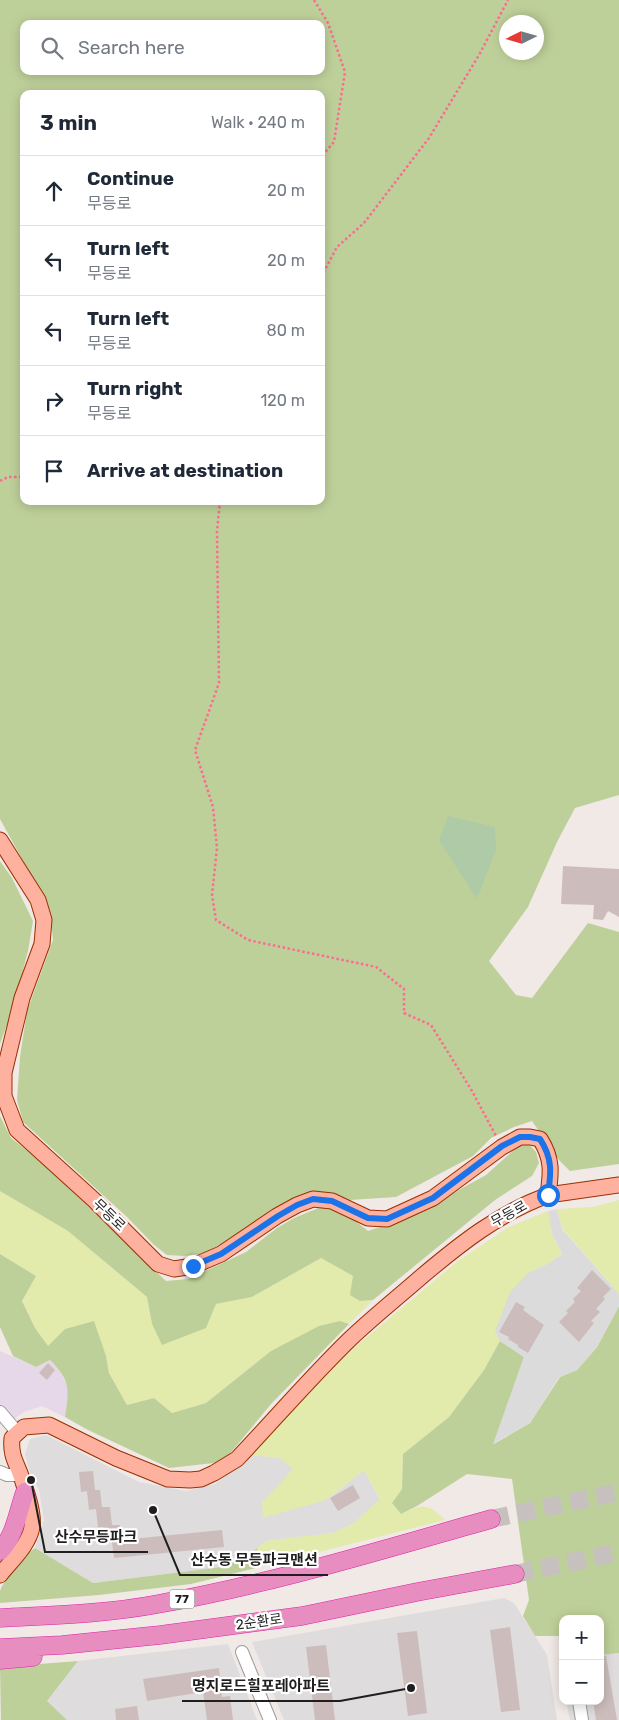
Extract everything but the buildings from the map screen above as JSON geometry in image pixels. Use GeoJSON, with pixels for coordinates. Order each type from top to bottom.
{"type":"FeatureCollection","features":[{"type":"Feature","properties":{"kind":"highway"},"geometry":{"type":"LineString","coordinates":[[0,1550],[6,1544],[14,1527],[25,1492]]}},
{"type":"Feature","properties":{"kind":"highway","name":"77"},"geometry":{"type":"LineString","coordinates":[[1,1618],[99,1612],[157,1604],[302,1572],[491,1519]]}},
{"type":"Feature","properties":{"kind":"highway","name":"2순환로"},"geometry":{"type":"LineString","coordinates":[[0,1648],[62,1645],[160,1635],[302,1616],[515,1574]]}},
{"type":"Feature","properties":{"kind":"highway"},"geometry":{"type":"LineString","coordinates":[[0,1660],[34,1656],[62,1645]]}},
{"type":"Feature","properties":{"kind":"main road","name":"무등로"},"geometry":{"type":"LineString","coordinates":[[0,840],[38,900],[44,920],[42,944],[22,998],[4,1073],[4,1096],[17,1130],[94,1200],[158,1264],[174,1269],[193,1266],[214,1257],[297,1205],[313,1199],[332,1201],[368,1218],[387,1219],[433,1198],[502,1146],[520,1137],[540,1139],[547,1150],[551,1172],[548,1195],[525,1203],[465,1240],[348,1340],[237,1459],[214,1473],[200,1479],[168,1479],[116,1458],[49,1425],[24,1426],[17,1432]]}},
{"type":"Feature","properties":{"kind":"main road"},"geometry":{"type":"LineString","coordinates":[[548,1195],[619,1185]]}},
{"type":"Feature","properties":{"kind":"main road"},"geometry":{"type":"LineString","coordinates":[[0,1575],[29,1536],[33,1525],[32,1510],[11,1449],[12,1438],[17,1432]]}},
{"type":"Feature","properties":{"kind":"street"},"geometry":{"type":"LineString","coordinates":[[0,1412],[17,1432]]}},
{"type":"Feature","properties":{"kind":"street"},"geometry":{"type":"LineString","coordinates":[[0,1472],[7,1475],[20,1475]]}},
{"type":"Feature","properties":{"kind":"street"},"geometry":{"type":"LineString","coordinates":[[242,1652],[270,1720]]}},
{"type":"Feature","properties":{"kind":"street"},"geometry":{"type":"LineString","coordinates":[[579,1705],[582,1720]]}},
{"type":"Feature","properties":{"kind":"path"},"geometry":{"type":"LineString","coordinates":[[314,0],[328,23],[345,72],[334,142],[325,152]]}},
{"type":"Feature","properties":{"kind":"path"},"geometry":{"type":"LineString","coordinates":[[325,270],[338,247],[364,223],[430,138],[508,0]]}},
{"type":"Feature","properties":{"kind":"path"},"geometry":{"type":"LineString","coordinates":[[0,481],[8,477],[20,477]]}},
{"type":"Feature","properties":{"kind":"path"},"geometry":{"type":"LineString","coordinates":[[220,505],[217,532],[219,683],[195,750],[213,806],[217,848],[212,894],[216,920],[248,940],[376,967],[404,990],[404,1013],[431,1025],[502,1146]]}},
{"type":"Feature","properties":{"kind":"shaded area"},"geometry":{"type":"Polygon","coordinates":[[[557,1209],[562,1229],[619,1294],[619,1306],[597,1347],[577,1370],[559,1377],[530,1423],[493,1444],[524,1357],[500,1341],[495,1331],[510,1292],[528,1273],[551,1262],[562,1254],[552,1233],[548,1211],[557,1209]]]}},
{"type":"Feature","properties":{"kind":"shaded area"},"geometry":{"type":"Polygon","coordinates":[[[0,1351],[36,1367],[50,1360],[59,1369],[69,1389],[65,1417],[42,1406],[24,1412],[12,1420],[0,1405],[0,1351]]]}},
{"type":"Feature","properties":{"kind":"shaded area"},"geometry":{"type":"Polygon","coordinates":[[[46,1435],[139,1482],[186,1491],[215,1484],[251,1455],[280,1458],[294,1469],[262,1503],[326,1500],[364,1470],[380,1500],[354,1523],[333,1533],[266,1541],[248,1556],[222,1567],[93,1583],[35,1548],[44,1520],[39,1490],[30,1473],[25,1454],[30,1439],[46,1435]]]}},
{"type":"Feature","properties":{"kind":"shaded area"},"geometry":{"type":"Polygon","coordinates":[[[504,1598],[514,1603],[547,1655],[557,1720],[284,1720],[252,1642],[504,1598]]]}},
{"type":"Feature","properties":{"kind":"shaded area"},"geometry":{"type":"Polygon","coordinates":[[[228,1644],[257,1720],[67,1720],[47,1701],[78,1661],[228,1644]]]}},
{"type":"Feature","properties":{"kind":"shaded area"},"geometry":{"type":"Polygon","coordinates":[[[619,1653],[619,1720],[570,1720],[567,1705],[604,1705],[604,1655],[619,1653]]]}},
{"type":"Feature","properties":{"kind":"green space"},"geometry":{"type":"Polygon","coordinates":[[[0,0],[619,0],[619,795],[575,808],[557,842],[528,907],[489,961],[516,995],[532,998],[588,923],[619,932],[619,1164],[570,1171],[559,1160],[532,1121],[491,1138],[473,1156],[396,1197],[350,1200],[318,1194],[303,1195],[284,1203],[242,1232],[205,1253],[184,1256],[167,1255],[23,1122],[17,1100],[20,1057],[27,1011],[53,940],[50,910],[0,819],[0,0]]]}},
{"type":"Feature","properties":{"kind":"green space"},"geometry":{"type":"Polygon","coordinates":[[[448,816],[495,827],[496,850],[477,899],[439,840],[448,816]]]}},
{"type":"Feature","properties":{"kind":"green space"},"geometry":{"type":"Polygon","coordinates":[[[0,861],[12,878],[33,921],[28,951],[13,1008],[0,1044],[0,861]]]}},
{"type":"Feature","properties":{"kind":"green space"},"geometry":{"type":"Polygon","coordinates":[[[0,1116],[11,1138],[42,1162],[166,1281],[188,1279],[246,1252],[277,1228],[294,1218],[326,1205],[352,1218],[368,1231],[410,1217],[486,1175],[514,1150],[527,1142],[536,1152],[539,1163],[532,1176],[495,1200],[373,1300],[360,1301],[350,1295],[353,1276],[321,1258],[252,1297],[216,1304],[206,1328],[162,1345],[152,1324],[147,1297],[68,1231],[0,1191],[0,1116]]]}},
{"type":"Feature","properties":{"kind":"green space"},"geometry":{"type":"Polygon","coordinates":[[[0,1191],[68,1231],[147,1297],[152,1324],[206,1328],[216,1304],[252,1297],[321,1258],[353,1276],[360,1301],[373,1300],[349,1324],[340,1321],[271,1351],[206,1403],[172,1413],[154,1398],[127,1405],[109,1373],[106,1356],[65,1329],[48,1347],[35,1328],[22,1301],[36,1276],[0,1254],[0,1191]]]}},
{"type":"Feature","properties":{"kind":"green space"},"geometry":{"type":"Polygon","coordinates":[[[619,1200],[619,1294],[562,1228],[557,1209],[593,1207],[619,1200]]]}},
{"type":"Feature","properties":{"kind":"green space"},"geometry":{"type":"Polygon","coordinates":[[[548,1211],[552,1233],[562,1254],[551,1262],[528,1273],[496,1331],[500,1341],[484,1370],[449,1417],[403,1454],[402,1489],[392,1503],[401,1514],[424,1506],[433,1510],[445,1520],[260,1567],[257,1548],[266,1541],[333,1533],[354,1523],[380,1499],[364,1470],[326,1500],[263,1518],[262,1503],[293,1469],[280,1458],[251,1455],[330,1368],[458,1261],[507,1228],[548,1211]]]}},
{"type":"Feature","properties":{"kind":"green space"},"geometry":{"type":"Polygon","coordinates":[[[0,1254],[36,1276],[22,1301],[35,1328],[48,1346],[65,1329],[94,1321],[106,1356],[109,1373],[127,1405],[154,1398],[172,1413],[206,1403],[271,1351],[319,1326],[340,1321],[349,1324],[271,1404],[223,1462],[169,1468],[86,1429],[65,1417],[68,1392],[65,1380],[57,1367],[50,1360],[36,1367],[13,1356],[0,1327],[0,1254]]]}},
{"type":"Feature","properties":{"kind":"green space"},"geometry":{"type":"Polygon","coordinates":[[[619,1306],[619,1653],[604,1655],[604,1615],[559,1615],[559,1636],[535,1636],[523,1616],[529,1600],[512,1479],[467,1474],[401,1514],[392,1503],[402,1489],[403,1454],[449,1417],[484,1370],[500,1341],[524,1357],[494,1444],[530,1423],[560,1377],[577,1370],[597,1347],[619,1306]]]}},
{"type":"Feature","properties":{"kind":"green space"},"geometry":{"type":"Polygon","coordinates":[[[35,1548],[93,1583],[222,1567],[248,1556],[257,1548],[260,1567],[191,1584],[99,1595],[0,1603],[2,1586],[20,1559],[35,1548]]]}},
{"type":"Feature","properties":{"kind":"green space"},"geometry":{"type":"Polygon","coordinates":[[[78,1661],[47,1701],[67,1720],[1,1720],[0,1667],[78,1661]]]}},
{"type":"Feature","properties":{"kind":"tunnel"},"geometry":{"type":"LineString","coordinates":[[491,1519],[619,1492]]}},
{"type":"Feature","properties":{"kind":"tunnel"},"geometry":{"type":"LineString","coordinates":[[515,1574],[619,1552]]}},
{"type":"Feature","properties":{"kind":"place","name":"산수무등파크"},"geometry":{"type":"Point","coordinates":[31,1480]}},
{"type":"Feature","properties":{"kind":"place","name":"산수동 무등파크맨션"},"geometry":{"type":"Point","coordinates":[153,1510]}},
{"type":"Feature","properties":{"kind":"place","name":"명지로드힐포레아파트"},"geometry":{"type":"Point","coordinates":[411,1688]}},
{"type":"Feature","properties":{"kind":"route"},"geometry":{"type":"LineString","coordinates":[[193,1266],[221,1254],[278,1216],[297,1205],[313,1199],[332,1201],[368,1218],[387,1219],[433,1198],[502,1146],[520,1137],[540,1139],[547,1150],[551,1172],[548,1195]]}}]}
